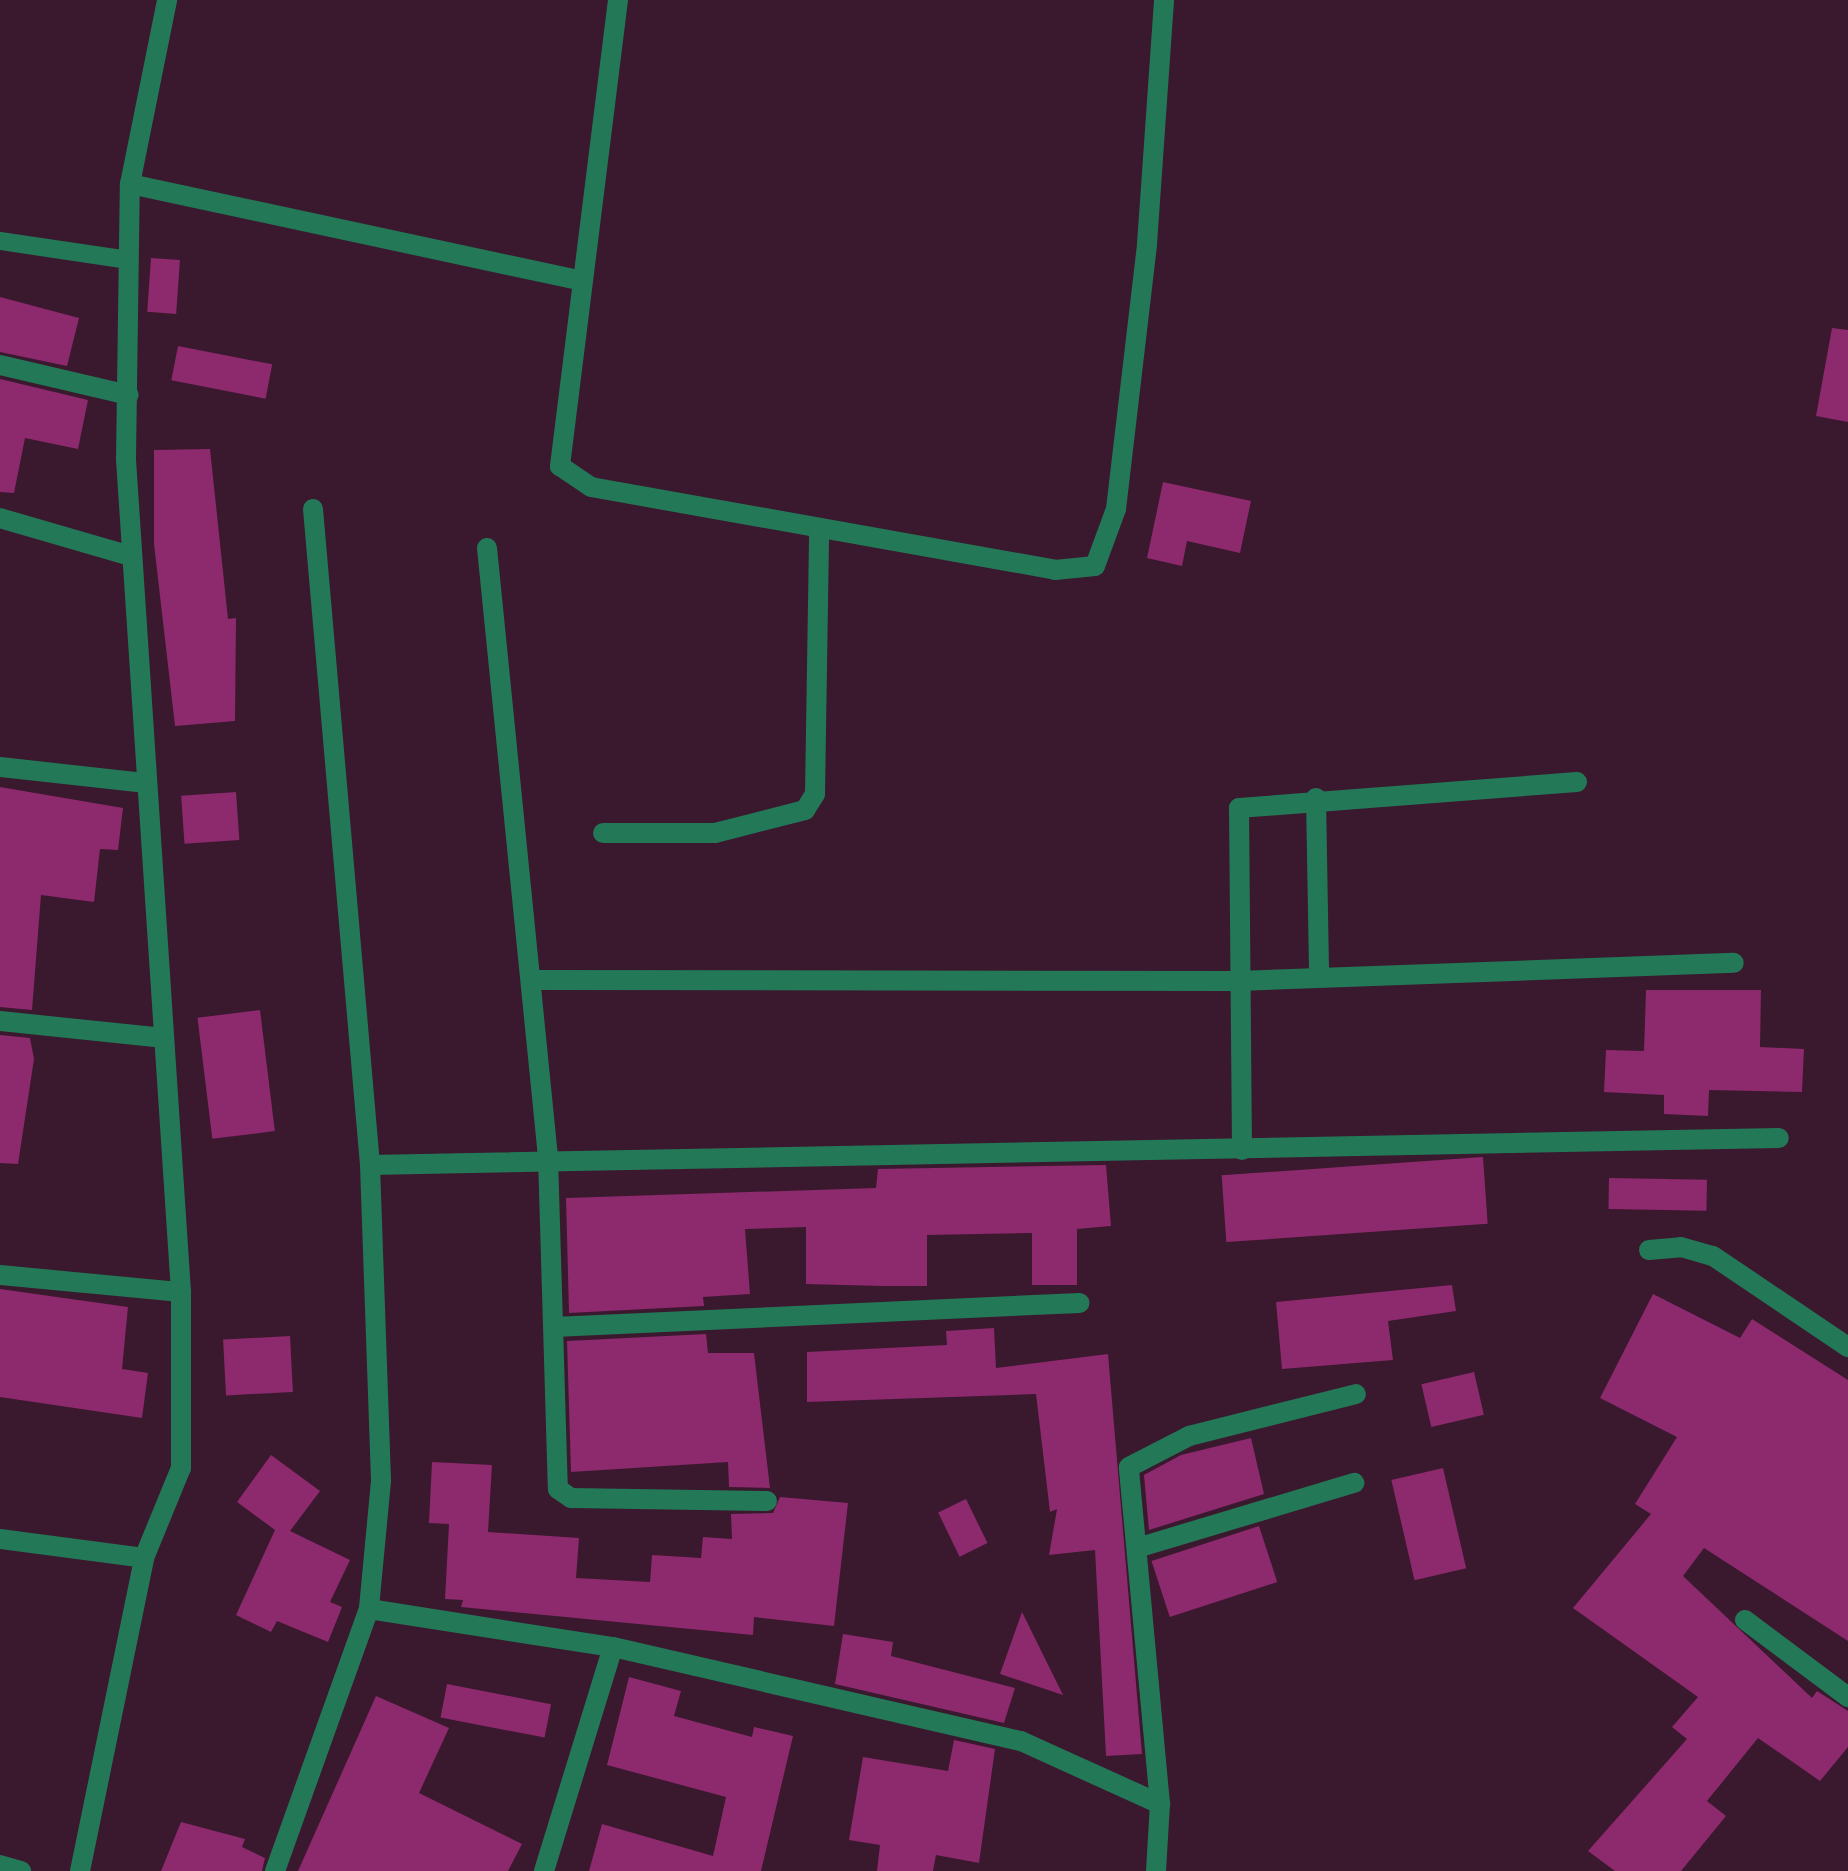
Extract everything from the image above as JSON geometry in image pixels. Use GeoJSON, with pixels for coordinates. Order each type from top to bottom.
{"type":"FeatureCollection","features":[{"type":"Feature","properties":{"kind":"street"},"geometry":{"type":"LineString","coordinates":[[80,1871],[144,1558],[181,1468],[181,1292],[127,555],[130,184],[167,0]]}},
{"type":"Feature","properties":{"kind":"street"},"geometry":{"type":"LineString","coordinates":[[618,0],[557,450],[573,481],[819,531],[1055,570],[1095,566],[1116,509],[1164,0]]}},
{"type":"Feature","properties":{"kind":"street"},"geometry":{"type":"LineString","coordinates":[[130,184],[582,281]]}},
{"type":"Feature","properties":{"kind":"street"},"geometry":{"type":"LineString","coordinates":[[0,366],[129,395]]}},
{"type":"Feature","properties":{"kind":"street"},"geometry":{"type":"LineString","coordinates":[[274,1871],[369,1609],[380,1481],[370,1166],[313,509]]}},
{"type":"Feature","properties":{"kind":"street"},"geometry":{"type":"LineString","coordinates":[[0,518],[127,555]]}},
{"type":"Feature","properties":{"kind":"street"},"geometry":{"type":"LineString","coordinates":[[603,833],[714,833],[805,810],[815,794],[819,531]]}},
{"type":"Feature","properties":{"kind":"street"},"geometry":{"type":"LineString","coordinates":[[488,548],[548,1157],[555,1476],[563,1496],[767,1501]]}},
{"type":"Feature","properties":{"kind":"street"},"geometry":{"type":"LineString","coordinates":[[0,766],[144,783]]}},
{"type":"Feature","properties":{"kind":"street"},"geometry":{"type":"LineString","coordinates":[[1242,1150],[1233,817],[1249,803],[1577,782]]}},
{"type":"Feature","properties":{"kind":"street"},"geometry":{"type":"LineString","coordinates":[[1316,798],[1320,978]]}},
{"type":"Feature","properties":{"kind":"street"},"geometry":{"type":"LineString","coordinates":[[531,980],[1238,981],[1734,963]]}},
{"type":"Feature","properties":{"kind":"street"},"geometry":{"type":"LineString","coordinates":[[0,1021],[164,1038]]}},
{"type":"Feature","properties":{"kind":"street"},"geometry":{"type":"LineString","coordinates":[[370,1166],[548,1157],[1242,1150],[1778,1138]]}},
{"type":"Feature","properties":{"kind":"street"},"geometry":{"type":"LineString","coordinates":[[1649,1250],[1681,1246],[1713,1256],[1848,1347]]}},
{"type":"Feature","properties":{"kind":"street"},"geometry":{"type":"LineString","coordinates":[[0,1274],[181,1292]]}},
{"type":"Feature","properties":{"kind":"street"},"geometry":{"type":"LineString","coordinates":[[554,1326],[1079,1303]]}},
{"type":"Feature","properties":{"kind":"street"},"geometry":{"type":"LineString","coordinates":[[1156,1871],[1160,1804],[1127,1475],[1135,1457],[1356,1394]]}},
{"type":"Feature","properties":{"kind":"street"},"geometry":{"type":"LineString","coordinates":[[1137,1548],[1354,1483]]}},
{"type":"Feature","properties":{"kind":"street"},"geometry":{"type":"LineString","coordinates":[[0,1538],[144,1558]]}},
{"type":"Feature","properties":{"kind":"street"},"geometry":{"type":"LineString","coordinates":[[369,1609],[613,1647],[1021,1742],[1160,1804]]}},
{"type":"Feature","properties":{"kind":"street"},"geometry":{"type":"LineString","coordinates":[[1745,1620],[1848,1696]]}},
{"type":"Feature","properties":{"kind":"street"},"geometry":{"type":"LineString","coordinates":[[544,1871],[613,1647]]}},
{"type":"Feature","properties":{"kind":"street"},"geometry":{"type":"LineString","coordinates":[[0,1865],[21,1871]]}},
{"type":"Feature","properties":{"kind":"lane"},"geometry":{"type":"LineString","coordinates":[[0,241],[130,260]]}},
{"type":"Feature","properties":{"kind":"building"},"geometry":{"type":"Polygon","coordinates":[[[151,258],[180,260],[176,314],[147,312],[151,258]]]}},
{"type":"Feature","properties":{"kind":"building"},"geometry":{"type":"Polygon","coordinates":[[[0,297],[79,318],[67,366],[0,352],[0,297]]]}},
{"type":"Feature","properties":{"kind":"building"},"geometry":{"type":"Polygon","coordinates":[[[1832,328],[1848,330],[1848,422],[1816,416],[1832,328]]]}},
{"type":"Feature","properties":{"kind":"building"},"geometry":{"type":"Polygon","coordinates":[[[178,346],[272,364],[266,399],[171,380],[178,346]]]}},
{"type":"Feature","properties":{"kind":"building"},"geometry":{"type":"Polygon","coordinates":[[[0,379],[88,400],[78,449],[25,438],[14,493],[0,492],[0,379]]]}},
{"type":"Feature","properties":{"kind":"building"},"geometry":{"type":"Polygon","coordinates":[[[210,449],[228,619],[236,618],[235,721],[175,726],[154,544],[154,450],[210,449]]]}},
{"type":"Feature","properties":{"kind":"building"},"geometry":{"type":"Polygon","coordinates":[[[1163,482],[1251,501],[1240,553],[1187,541],[1182,566],[1147,558],[1163,482]]]}},
{"type":"Feature","properties":{"kind":"building"},"geometry":{"type":"Polygon","coordinates":[[[0,787],[123,808],[118,850],[100,849],[94,902],[41,895],[32,1010],[0,1007],[0,787]]]}},
{"type":"Feature","properties":{"kind":"building"},"geometry":{"type":"Polygon","coordinates":[[[236,792],[239,840],[184,844],[181,796],[236,792]]]}},
{"type":"Feature","properties":{"kind":"building"},"geometry":{"type":"Polygon","coordinates":[[[1646,990],[1761,990],[1760,1047],[1804,1049],[1802,1092],[1709,1090],[1708,1116],[1664,1114],[1664,1095],[1604,1092],[1606,1050],[1644,1051],[1646,990]]]}},
{"type":"Feature","properties":{"kind":"building"},"geometry":{"type":"Polygon","coordinates":[[[260,1010],[275,1131],[212,1139],[197,1018],[260,1010]]]}},
{"type":"Feature","properties":{"kind":"building"},"geometry":{"type":"Polygon","coordinates":[[[0,1035],[30,1038],[34,1059],[18,1164],[0,1163],[0,1035]]]}},
{"type":"Feature","properties":{"kind":"building"},"geometry":{"type":"Polygon","coordinates":[[[1483,1157],[1488,1224],[1226,1242],[1222,1175],[1483,1157]]]}},
{"type":"Feature","properties":{"kind":"building"},"geometry":{"type":"Polygon","coordinates":[[[1106,1165],[1111,1226],[1077,1229],[1077,1285],[1032,1285],[1032,1233],[927,1235],[927,1286],[806,1284],[806,1227],[745,1229],[750,1294],[703,1297],[704,1306],[569,1313],[566,1198],[876,1188],[878,1169],[1106,1165]]]}},
{"type":"Feature","properties":{"kind":"building"},"geometry":{"type":"Polygon","coordinates":[[[1609,1178],[1707,1180],[1706,1211],[1608,1209],[1609,1178]]]}},
{"type":"Feature","properties":{"kind":"building"},"geometry":{"type":"Polygon","coordinates":[[[1452,1285],[1456,1311],[1388,1321],[1393,1360],[1282,1369],[1276,1302],[1452,1285]]]}},
{"type":"Feature","properties":{"kind":"building"},"geometry":{"type":"Polygon","coordinates":[[[0,1289],[128,1307],[122,1369],[148,1373],[142,1418],[0,1397],[0,1289]]]}},
{"type":"Feature","properties":{"kind":"building"},"geometry":{"type":"Polygon","coordinates":[[[1653,1294],[1740,1338],[1752,1319],[1848,1380],[1848,1641],[1704,1548],[1683,1576],[1812,1698],[1817,1691],[1848,1711],[1848,1747],[1820,1781],[1758,1738],[1707,1801],[1726,1816],[1681,1871],[1615,1871],[1588,1851],[1687,1739],[1672,1727],[1698,1697],[1573,1608],[1651,1514],[1635,1504],[1677,1437],[1600,1398],[1653,1294]]]}},
{"type":"Feature","properties":{"kind":"building"},"geometry":{"type":"Polygon","coordinates":[[[994,1328],[996,1368],[1108,1354],[1142,1754],[1106,1756],[1095,1550],[1049,1555],[1057,1509],[1050,1512],[1036,1394],[807,1402],[807,1352],[947,1345],[946,1331],[994,1328]]]}},
{"type":"Feature","properties":{"kind":"building"},"geometry":{"type":"Polygon","coordinates":[[[706,1334],[708,1353],[754,1353],[770,1488],[729,1487],[728,1462],[571,1472],[567,1341],[706,1334]]]}},
{"type":"Feature","properties":{"kind":"building"},"geometry":{"type":"Polygon","coordinates":[[[290,1336],[293,1392],[226,1395],[223,1340],[290,1336]]]}},
{"type":"Feature","properties":{"kind":"building"},"geometry":{"type":"Polygon","coordinates":[[[1474,1372],[1484,1415],[1431,1427],[1421,1384],[1474,1372]]]}},
{"type":"Feature","properties":{"kind":"building"},"geometry":{"type":"Polygon","coordinates":[[[1251,1438],[1264,1494],[1149,1530],[1144,1475],[1181,1455],[1251,1438]]]}},
{"type":"Feature","properties":{"kind":"building"},"geometry":{"type":"Polygon","coordinates":[[[271,1455],[320,1491],[290,1531],[350,1560],[330,1602],[342,1607],[328,1642],[277,1621],[271,1632],[236,1615],[275,1530],[237,1502],[271,1455]]]}},
{"type":"Feature","properties":{"kind":"building"},"geometry":{"type":"Polygon","coordinates":[[[432,1462],[492,1465],[488,1532],[579,1538],[576,1578],[650,1582],[652,1555],[701,1558],[703,1537],[732,1539],[731,1514],[773,1513],[780,1497],[848,1503],[834,1626],[754,1617],[753,1635],[461,1607],[463,1600],[445,1599],[449,1524],[429,1523],[432,1462]]]}},
{"type":"Feature","properties":{"kind":"building"},"geometry":{"type":"Polygon","coordinates":[[[1443,1468],[1466,1568],[1415,1580],[1391,1480],[1443,1468]]]}},
{"type":"Feature","properties":{"kind":"building"},"geometry":{"type":"Polygon","coordinates":[[[966,1499],[987,1543],[960,1557],[938,1513],[966,1499]]]}},
{"type":"Feature","properties":{"kind":"building"},"geometry":{"type":"Polygon","coordinates":[[[1259,1526],[1277,1582],[1170,1617],[1152,1561],[1259,1526]]]}},
{"type":"Feature","properties":{"kind":"building"},"geometry":{"type":"Polygon","coordinates":[[[1022,1612],[1063,1695],[1000,1674],[1022,1612]]]}},
{"type":"Feature","properties":{"kind":"building"},"geometry":{"type":"Polygon","coordinates":[[[843,1634],[893,1642],[891,1656],[1015,1688],[1004,1723],[835,1684],[843,1634]]]}},
{"type":"Feature","properties":{"kind":"building"},"geometry":{"type":"Polygon","coordinates":[[[629,1677],[681,1691],[674,1716],[752,1737],[754,1727],[793,1736],[761,1871],[589,1871],[602,1824],[713,1856],[726,1797],[607,1765],[629,1677]]]}},
{"type":"Feature","properties":{"kind":"building"},"geometry":{"type":"Polygon","coordinates":[[[447,1684],[551,1704],[545,1738],[441,1717],[447,1684]]]}},
{"type":"Feature","properties":{"kind":"building"},"geometry":{"type":"Polygon","coordinates":[[[376,1696],[449,1728],[419,1793],[522,1844],[508,1871],[298,1871],[376,1696]]]}},
{"type":"Feature","properties":{"kind":"building"},"geometry":{"type":"Polygon","coordinates":[[[954,1740],[995,1749],[979,1863],[936,1855],[933,1871],[877,1871],[880,1845],[849,1840],[863,1757],[948,1771],[954,1740]]]}},
{"type":"Feature","properties":{"kind":"building"},"geometry":{"type":"Polygon","coordinates":[[[181,1822],[245,1839],[242,1847],[265,1858],[262,1871],[161,1871],[181,1822]]]}}]}
